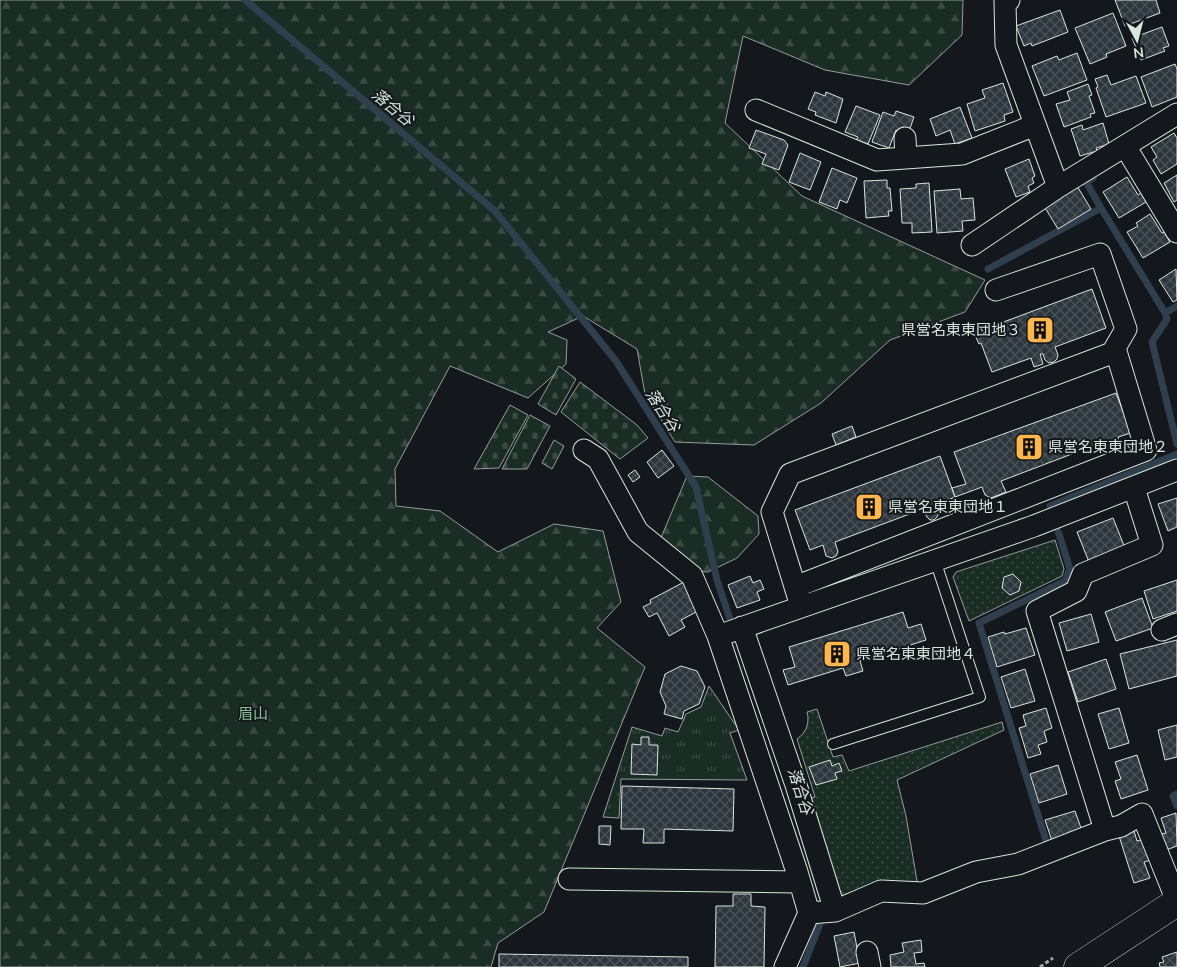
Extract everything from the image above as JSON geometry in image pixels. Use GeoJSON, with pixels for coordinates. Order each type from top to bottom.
{"type":"FeatureCollection","features":[{"type":"Feature","properties":{"kind":"main road"},"geometry":{"type":"LineString","coordinates":[[1078,967],[1176,907]]}},
{"type":"Feature","properties":{"kind":"street"},"geometry":{"type":"LineString","coordinates":[[1009,0],[1005,2],[1006,45],[1058,187]]}},
{"type":"Feature","properties":{"kind":"street"},"geometry":{"type":"LineString","coordinates":[[756,110],[877,160],[906,148],[962,154],[1035,125]]}},
{"type":"Feature","properties":{"kind":"street"},"geometry":{"type":"LineString","coordinates":[[972,245],[1058,187],[1177,114]]}},
{"type":"Feature","properties":{"kind":"street"},"geometry":{"type":"LineString","coordinates":[[1125,146],[1177,232]]}},
{"type":"Feature","properties":{"kind":"street"},"geometry":{"type":"LineString","coordinates":[[798,596],[772,512],[790,474],[1112,353],[1126,329],[1100,254],[996,290]]}},
{"type":"Feature","properties":{"kind":"street"},"geometry":{"type":"LineString","coordinates":[[731,631],[798,596],[1024,498],[1146,450],[1115,348]]}},
{"type":"Feature","properties":{"kind":"street"},"geometry":{"type":"LineString","coordinates":[[584,450],[598,459],[638,532],[692,576],[731,631],[793,776],[821,904],[785,967]]}},
{"type":"Feature","properties":{"kind":"street"},"geometry":{"type":"LineString","coordinates":[[798,596],[935,560],[1034,526],[1177,470]]}},
{"type":"Feature","properties":{"kind":"street"},"geometry":{"type":"LineString","coordinates":[[1105,830],[1037,611],[1076,591],[1083,574],[1152,545],[1134,488]]}},
{"type":"Feature","properties":{"kind":"street"},"geometry":{"type":"LineString","coordinates":[[1024,498],[1034,526]]}},
{"type":"Feature","properties":{"kind":"street"},"geometry":{"type":"LineString","coordinates":[[731,631],[800,882],[821,904]]}},
{"type":"Feature","properties":{"kind":"street"},"geometry":{"type":"LineString","coordinates":[[821,904],[881,891],[923,893],[976,872],[1018,864],[1105,830],[1121,826],[1142,814],[1176,907]]}},
{"type":"Feature","properties":{"kind":"street"},"geometry":{"type":"LineString","coordinates":[[569,879],[800,882]]}},
{"type":"Feature","properties":{"kind":"lane"},"geometry":{"type":"LineString","coordinates":[[833,744],[980,697],[935,560]]}},
{"type":"Feature","properties":{"kind":"green space","name":"眉山"},"geometry":{"type":"Polygon","coordinates":[[[0,0],[963,0],[962,35],[909,85],[825,70],[743,36],[725,123],[802,196],[985,280],[965,312],[890,340],[821,403],[754,445],[675,442],[645,394],[637,349],[583,316],[548,332],[567,340],[566,364],[528,398],[450,366],[395,469],[396,506],[440,511],[498,552],[554,524],[603,531],[621,602],[597,628],[645,667],[544,912],[498,943],[491,967],[0,967],[0,0]]]}},
{"type":"Feature","properties":{"kind":"green space"},"geometry":{"type":"Polygon","coordinates":[[[559,366],[576,379],[556,415],[538,404],[559,366]]]}},
{"type":"Feature","properties":{"kind":"green space"},"geometry":{"type":"Polygon","coordinates":[[[580,382],[637,425],[648,438],[620,459],[561,412],[580,382]]]}},
{"type":"Feature","properties":{"kind":"green space"},"geometry":{"type":"Polygon","coordinates":[[[510,405],[528,415],[499,468],[474,469],[510,405]]]}},
{"type":"Feature","properties":{"kind":"green space"},"geometry":{"type":"Polygon","coordinates":[[[530,415],[550,426],[527,469],[502,469],[530,415]]]}},
{"type":"Feature","properties":{"kind":"green space"},"geometry":{"type":"Polygon","coordinates":[[[554,440],[564,446],[552,469],[542,463],[554,440]]]}},
{"type":"Feature","properties":{"kind":"green space"},"geometry":{"type":"Polygon","coordinates":[[[687,476],[708,477],[758,516],[759,534],[737,558],[708,572],[692,571],[660,540],[687,476]]]}},
{"type":"Feature","properties":{"kind":"green space"},"geometry":{"type":"Polygon","coordinates":[[[1055,540],[1064,569],[1062,576],[969,621],[953,577],[956,572],[1055,540]]]}},
{"type":"Feature","properties":{"kind":"green space"},"geometry":{"type":"Polygon","coordinates":[[[709,686],[739,730],[730,733],[747,780],[621,779],[619,818],[603,817],[632,727],[662,736],[665,728],[678,732],[686,714],[701,707],[709,686]]]}},
{"type":"Feature","properties":{"kind":"green space"},"geometry":{"type":"Polygon","coordinates":[[[817,709],[833,757],[842,755],[849,771],[1002,722],[1004,730],[897,780],[906,816],[918,887],[875,883],[838,897],[807,799],[815,797],[797,739],[803,734],[806,727],[808,720],[807,712],[817,709]]]}},
{"type":"Feature","properties":{"kind":"building"},"geometry":{"type":"Polygon","coordinates":[[[1115,0],[1156,0],[1160,13],[1125,26],[1115,0]]]}},
{"type":"Feature","properties":{"kind":"building"},"geometry":{"type":"Polygon","coordinates":[[[1060,10],[1068,32],[1032,46],[1031,43],[1024,46],[1016,26],[1060,10]]]}},
{"type":"Feature","properties":{"kind":"building"},"geometry":{"type":"Polygon","coordinates":[[[1113,13],[1126,46],[1106,54],[1107,57],[1090,64],[1075,28],[1113,13]]]}},
{"type":"Feature","properties":{"kind":"building"},"geometry":{"type":"Polygon","coordinates":[[[1162,27],[1169,46],[1163,48],[1165,51],[1141,60],[1132,38],[1162,27]]]}},
{"type":"Feature","properties":{"kind":"building"},"geometry":{"type":"Polygon","coordinates":[[[1077,53],[1087,80],[1044,96],[1032,66],[1057,56],[1059,60],[1077,53]]]}},
{"type":"Feature","properties":{"kind":"building"},"geometry":{"type":"Polygon","coordinates":[[[1175,64],[1177,69],[1177,97],[1152,107],[1141,77],[1175,64]]]}},
{"type":"Feature","properties":{"kind":"building"},"geometry":{"type":"Polygon","coordinates":[[[1107,75],[1111,85],[1136,76],[1146,103],[1106,117],[1096,88],[1098,87],[1095,79],[1107,75]]]}},
{"type":"Feature","properties":{"kind":"building"},"geometry":{"type":"Polygon","coordinates":[[[1003,83],[1013,112],[1004,115],[1005,121],[975,131],[967,104],[985,98],[982,90],[1003,83]]]}},
{"type":"Feature","properties":{"kind":"building"},"geometry":{"type":"Polygon","coordinates":[[[1088,84],[1092,95],[1089,96],[1095,113],[1090,114],[1091,117],[1064,127],[1056,104],[1070,100],[1067,92],[1088,84]]]}},
{"type":"Feature","properties":{"kind":"building"},"geometry":{"type":"Polygon","coordinates":[[[815,92],[825,96],[826,92],[843,99],[836,123],[815,115],[816,112],[808,109],[815,92]]]}},
{"type":"Feature","properties":{"kind":"building"},"geometry":{"type":"Polygon","coordinates":[[[856,106],[880,115],[868,144],[856,140],[858,137],[845,132],[856,106]]]}},
{"type":"Feature","properties":{"kind":"building"},"geometry":{"type":"Polygon","coordinates":[[[960,107],[972,138],[955,144],[950,130],[936,136],[930,119],[960,107]]]}},
{"type":"Feature","properties":{"kind":"building"},"geometry":{"type":"Polygon","coordinates":[[[896,111],[914,117],[908,134],[896,130],[889,148],[872,142],[883,112],[894,116],[896,111]]]}},
{"type":"Feature","properties":{"kind":"building"},"geometry":{"type":"Polygon","coordinates":[[[1103,123],[1109,144],[1096,148],[1097,151],[1080,156],[1071,129],[1082,125],[1083,130],[1103,123]]]}},
{"type":"Feature","properties":{"kind":"building"},"geometry":{"type":"Polygon","coordinates":[[[756,130],[784,140],[788,145],[779,170],[762,164],[766,154],[749,148],[756,130]]]}},
{"type":"Feature","properties":{"kind":"building"},"geometry":{"type":"Polygon","coordinates":[[[1174,133],[1177,138],[1177,164],[1161,174],[1153,160],[1157,157],[1151,147],[1174,133]]]}},
{"type":"Feature","properties":{"kind":"building"},"geometry":{"type":"Polygon","coordinates":[[[800,153],[821,162],[810,190],[789,182],[800,153]]]}},
{"type":"Feature","properties":{"kind":"building"},"geometry":{"type":"Polygon","coordinates":[[[1029,159],[1035,176],[1032,178],[1034,183],[1028,186],[1030,192],[1016,197],[1005,169],[1029,159]]]}},
{"type":"Feature","properties":{"kind":"building"},"geometry":{"type":"Polygon","coordinates":[[[832,168],[857,178],[847,203],[840,200],[837,209],[819,202],[832,168]]]}},
{"type":"Feature","properties":{"kind":"building"},"geometry":{"type":"Polygon","coordinates":[[[1177,175],[1177,200],[1174,202],[1164,183],[1177,175]]]}},
{"type":"Feature","properties":{"kind":"building"},"geometry":{"type":"Polygon","coordinates":[[[1127,177],[1138,195],[1141,193],[1146,202],[1119,218],[1103,192],[1127,177]]]}},
{"type":"Feature","properties":{"kind":"building"},"geometry":{"type":"Polygon","coordinates":[[[887,180],[887,188],[890,188],[892,211],[888,211],[889,216],[866,218],[864,181],[887,180]]]}},
{"type":"Feature","properties":{"kind":"building"},"geometry":{"type":"Polygon","coordinates":[[[929,183],[932,232],[912,233],[912,223],[902,223],[900,189],[916,188],[916,184],[929,183]]]}},
{"type":"Feature","properties":{"kind":"building"},"geometry":{"type":"Polygon","coordinates":[[[1077,186],[1091,209],[1058,229],[1044,206],[1077,186]]]}},
{"type":"Feature","properties":{"kind":"building"},"geometry":{"type":"Polygon","coordinates":[[[960,189],[961,199],[973,198],[975,220],[962,221],[963,231],[937,233],[934,191],[960,189]]]}},
{"type":"Feature","properties":{"kind":"building"},"geometry":{"type":"Polygon","coordinates":[[[1150,214],[1170,242],[1143,258],[1127,232],[1138,226],[1136,223],[1150,214]]]}},
{"type":"Feature","properties":{"kind":"building"},"geometry":{"type":"Polygon","coordinates":[[[1176,269],[1177,300],[1173,302],[1159,280],[1176,269]]]}},
{"type":"Feature","properties":{"kind":"building","name":"県営名東東団地３"},"geometry":{"type":"Polygon","coordinates":[[[1092,289],[1106,328],[1055,347],[1058,355],[1054,362],[1049,363],[1045,360],[1043,354],[1040,354],[1043,364],[1034,367],[1031,358],[992,372],[981,343],[979,344],[974,333],[1092,289]]]}},
{"type":"Feature","properties":{"kind":"building","name":"県営名東東団地２"},"geometry":{"type":"Polygon","coordinates":[[[1116,393],[1131,433],[1118,437],[1120,449],[1112,452],[1106,441],[1001,481],[1006,492],[991,498],[985,495],[982,487],[955,497],[952,488],[966,484],[954,452],[1116,393]]]}},
{"type":"Feature","properties":{"kind":"building"},"geometry":{"type":"Polygon","coordinates":[[[852,426],[856,437],[836,445],[832,434],[852,426]]]}},
{"type":"Feature","properties":{"kind":"building"},"geometry":{"type":"Polygon","coordinates":[[[662,450],[674,466],[658,478],[647,462],[662,450]]]}},
{"type":"Feature","properties":{"kind":"building","name":"県営名東東団地１"},"geometry":{"type":"Polygon","coordinates":[[[940,456],[955,497],[936,505],[939,513],[934,520],[930,520],[927,517],[923,509],[835,542],[838,552],[832,558],[826,556],[823,545],[810,550],[795,510],[940,456]]]}},
{"type":"Feature","properties":{"kind":"building"},"geometry":{"type":"Polygon","coordinates":[[[635,470],[640,477],[633,482],[628,475],[635,470]]]}},
{"type":"Feature","properties":{"kind":"building"},"geometry":{"type":"Polygon","coordinates":[[[1177,498],[1177,527],[1168,531],[1158,504],[1177,498]]]}},
{"type":"Feature","properties":{"kind":"building"},"geometry":{"type":"Polygon","coordinates":[[[1113,518],[1125,548],[1089,562],[1077,532],[1113,518]]]}},
{"type":"Feature","properties":{"kind":"building"},"geometry":{"type":"Polygon","coordinates":[[[1013,574],[1021,582],[1019,591],[1010,595],[1002,588],[1004,577],[1013,574]]]}},
{"type":"Feature","properties":{"kind":"building"},"geometry":{"type":"Polygon","coordinates":[[[750,576],[753,583],[760,580],[764,589],[757,592],[760,600],[737,608],[728,585],[750,576]]]}},
{"type":"Feature","properties":{"kind":"building"},"geometry":{"type":"Polygon","coordinates":[[[1177,580],[1177,611],[1153,619],[1144,591],[1177,580]]]}},
{"type":"Feature","properties":{"kind":"building"},"geometry":{"type":"Polygon","coordinates":[[[684,582],[700,610],[681,620],[685,627],[669,636],[657,613],[649,617],[643,607],[651,603],[650,600],[684,582]]]}},
{"type":"Feature","properties":{"kind":"building"},"geometry":{"type":"Polygon","coordinates":[[[1142,598],[1153,628],[1116,641],[1105,612],[1142,598]]]}},
{"type":"Feature","properties":{"kind":"building","name":"県営名東東団地４"},"geometry":{"type":"Polygon","coordinates":[[[903,612],[908,628],[921,624],[926,640],[860,661],[863,671],[846,676],[843,668],[788,685],[783,670],[795,667],[789,647],[903,612]]]}},
{"type":"Feature","properties":{"kind":"building"},"geometry":{"type":"Polygon","coordinates":[[[1091,614],[1099,642],[1067,651],[1059,623],[1091,614]]]}},
{"type":"Feature","properties":{"kind":"building"},"geometry":{"type":"Polygon","coordinates":[[[1026,628],[1035,655],[997,667],[988,637],[1026,628]]]}},
{"type":"Feature","properties":{"kind":"building"},"geometry":{"type":"Polygon","coordinates":[[[1177,640],[1177,676],[1129,689],[1120,654],[1177,640]]]}},
{"type":"Feature","properties":{"kind":"building"},"geometry":{"type":"Polygon","coordinates":[[[1106,659],[1116,689],[1078,702],[1068,672],[1106,659]]]}},
{"type":"Feature","properties":{"kind":"building"},"geometry":{"type":"Polygon","coordinates":[[[681,666],[697,671],[705,687],[699,704],[684,711],[682,719],[664,714],[666,706],[660,692],[665,674],[681,666]]]}},
{"type":"Feature","properties":{"kind":"building"},"geometry":{"type":"Polygon","coordinates":[[[1025,669],[1035,701],[1011,708],[1001,677],[1025,669]]]}},
{"type":"Feature","properties":{"kind":"building"},"geometry":{"type":"Polygon","coordinates":[[[1046,708],[1052,728],[1044,731],[1047,742],[1038,745],[1041,754],[1028,758],[1019,728],[1026,726],[1023,715],[1046,708]]]}},
{"type":"Feature","properties":{"kind":"building"},"geometry":{"type":"Polygon","coordinates":[[[1119,708],[1129,743],[1109,749],[1098,714],[1119,708]]]}},
{"type":"Feature","properties":{"kind":"building"},"geometry":{"type":"Polygon","coordinates":[[[1177,725],[1177,757],[1165,760],[1158,730],[1177,725]]]}},
{"type":"Feature","properties":{"kind":"building"},"geometry":{"type":"Polygon","coordinates":[[[641,737],[649,737],[649,745],[658,745],[657,775],[631,774],[632,744],[641,745],[641,737]]]}},
{"type":"Feature","properties":{"kind":"building"},"geometry":{"type":"Polygon","coordinates":[[[1137,755],[1148,790],[1121,799],[1115,781],[1121,779],[1115,762],[1137,755]]]}},
{"type":"Feature","properties":{"kind":"building"},"geometry":{"type":"Polygon","coordinates":[[[830,760],[832,766],[839,763],[842,771],[835,773],[837,779],[816,785],[809,767],[830,760]]]}},
{"type":"Feature","properties":{"kind":"building"},"geometry":{"type":"Polygon","coordinates":[[[1058,765],[1067,794],[1039,803],[1030,774],[1058,765]]]}},
{"type":"Feature","properties":{"kind":"building"},"geometry":{"type":"Polygon","coordinates":[[[622,786],[734,789],[733,831],[664,829],[664,843],[643,843],[644,829],[621,829],[622,786]]]}},
{"type":"Feature","properties":{"kind":"building"},"geometry":{"type":"Polygon","coordinates":[[[1075,811],[1082,831],[1052,841],[1045,820],[1075,811]]]}},
{"type":"Feature","properties":{"kind":"building"},"geometry":{"type":"Polygon","coordinates":[[[1176,813],[1177,846],[1166,850],[1161,834],[1166,833],[1161,818],[1176,813]]]}},
{"type":"Feature","properties":{"kind":"building"},"geometry":{"type":"Polygon","coordinates":[[[599,826],[611,826],[610,845],[599,844],[599,826]]]}},
{"type":"Feature","properties":{"kind":"building"},"geometry":{"type":"Polygon","coordinates":[[[1134,831],[1137,841],[1144,839],[1151,860],[1144,862],[1150,878],[1134,883],[1119,836],[1134,831]]]}},
{"type":"Feature","properties":{"kind":"building"},"geometry":{"type":"Polygon","coordinates":[[[733,894],[751,894],[751,906],[765,907],[764,967],[715,967],[716,906],[733,906],[733,894]]]}},
{"type":"Feature","properties":{"kind":"building"},"geometry":{"type":"Polygon","coordinates":[[[854,932],[860,963],[840,967],[834,936],[854,932]]]}},
{"type":"Feature","properties":{"kind":"building"},"geometry":{"type":"Polygon","coordinates":[[[921,940],[922,952],[914,953],[916,964],[924,963],[925,967],[891,967],[890,955],[904,952],[902,943],[921,940]]]}},
{"type":"Feature","properties":{"kind":"building"},"geometry":{"type":"Polygon","coordinates":[[[1177,952],[1177,967],[1160,967],[1159,963],[1164,962],[1162,957],[1177,952]]]}},
{"type":"Feature","properties":{"kind":"building"},"geometry":{"type":"Polygon","coordinates":[[[499,954],[688,957],[688,967],[499,967],[499,954]]]}},
{"type":"Feature","properties":{"kind":"waterway","name":"落合谷"},"geometry":{"type":"LineString","coordinates":[[245,0],[495,211],[616,361],[696,487],[717,580],[733,628]]}},
{"type":"Feature","properties":{"kind":"waterway"},"geometry":{"type":"LineString","coordinates":[[988,269],[1101,208],[1086,182],[1093,178]]}},
{"type":"Feature","properties":{"kind":"waterway"},"geometry":{"type":"LineString","coordinates":[[1101,208],[1165,313],[1177,306]]}},
{"type":"Feature","properties":{"kind":"waterway"},"geometry":{"type":"LineString","coordinates":[[1165,313],[1167,319],[1152,342],[1177,444]]}},
{"type":"Feature","properties":{"kind":"waterway"},"geometry":{"type":"LineString","coordinates":[[1052,510],[1050,506],[1177,454]]}},
{"type":"Feature","properties":{"kind":"waterway"},"geometry":{"type":"LineString","coordinates":[[1047,844],[979,623],[1065,581],[1070,569],[1058,531]]}},
{"type":"Feature","properties":{"kind":"waterway"},"geometry":{"type":"LineString","coordinates":[[1177,794],[1173,796],[1177,806]]}},
{"type":"Feature","properties":{"kind":"waterway","name":"落合谷"},"geometry":{"type":"LineString","coordinates":[[803,967],[824,914]]}},
{"type":"Feature","properties":{"kind":"place","name":"県営名東東団地３"},"geometry":{"type":"Point","coordinates":[1040,330]}},
{"type":"Feature","properties":{"kind":"place","name":"県営名東東団地２"},"geometry":{"type":"Point","coordinates":[1029,447]}},
{"type":"Feature","properties":{"kind":"place","name":"県営名東東団地１"},"geometry":{"type":"Point","coordinates":[869,507]}},
{"type":"Feature","properties":{"kind":"place","name":"県営名東東団地４"},"geometry":{"type":"Point","coordinates":[837,654]}}]}
